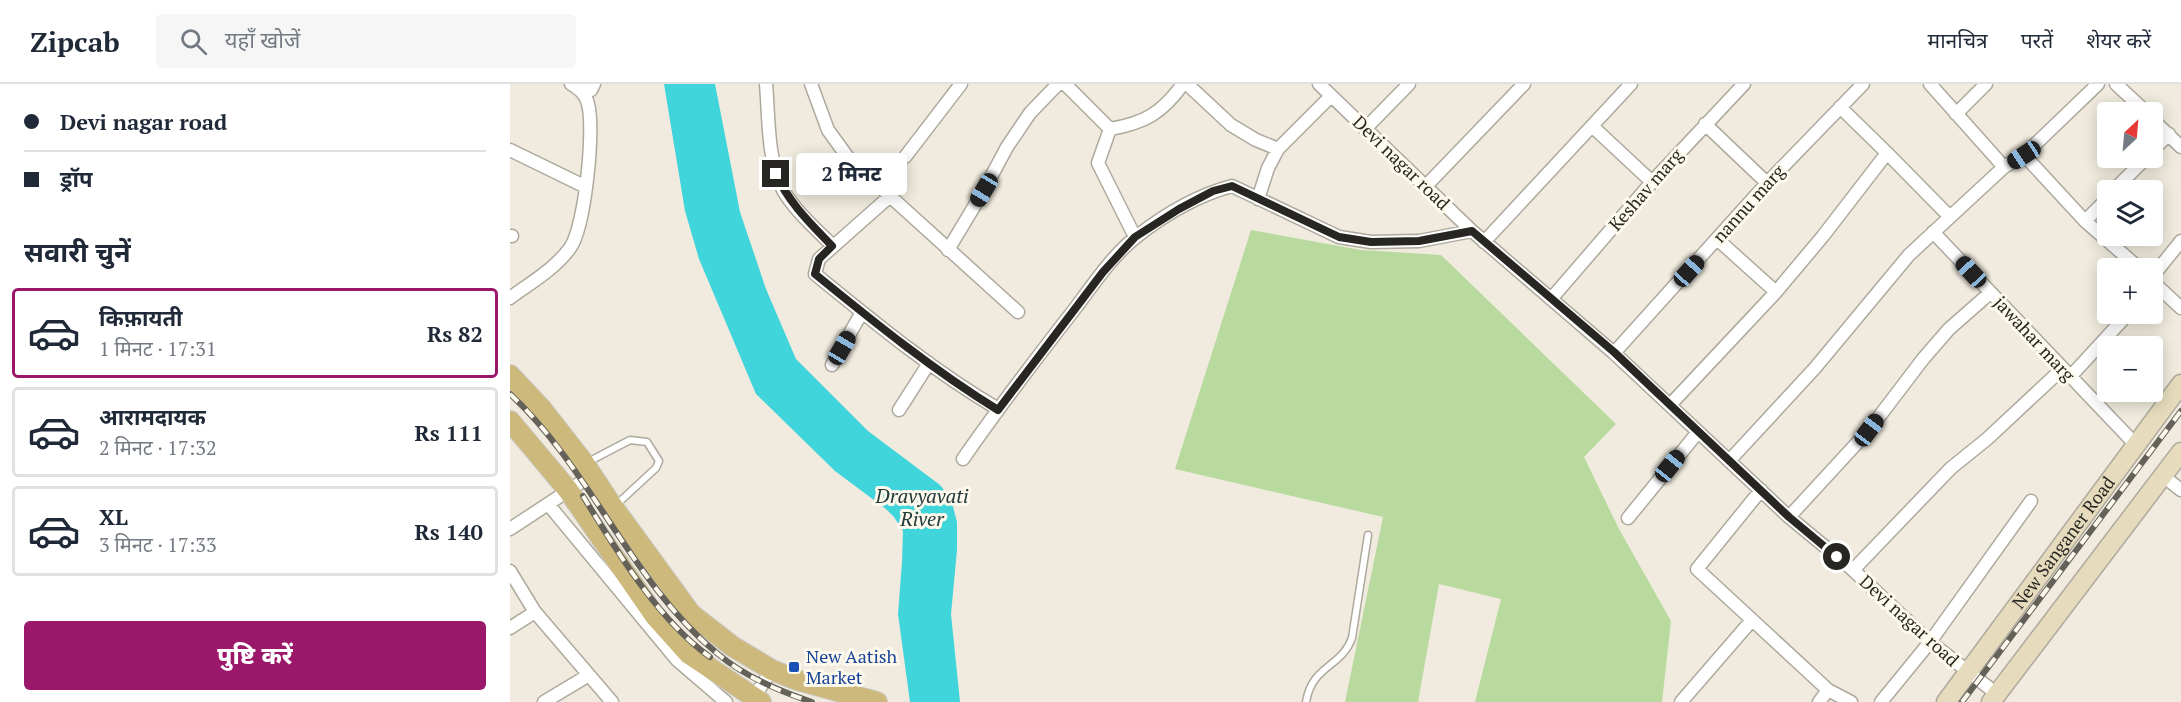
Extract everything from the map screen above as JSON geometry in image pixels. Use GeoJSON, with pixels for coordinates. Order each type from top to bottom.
{"type":"FeatureCollection","features":[{"type":"Feature","properties":{"kind":"main road"},"geometry":{"type":"LineString","coordinates":[[510,375],[541,408],[588,469],[613,507],[692,614],[732,646],[772,670],[797,680],[874,701]]}},
{"type":"Feature","properties":{"kind":"main road","name":"New Sanganer Road"},"geometry":{"type":"LineString","coordinates":[[1946,702],[2181,384]]}},
{"type":"Feature","properties":{"kind":"main road"},"geometry":{"type":"LineString","coordinates":[[510,421],[568,490],[655,616],[689,654],[755,701]]}},
{"type":"Feature","properties":{"kind":"main road","name":"New Sanganer Road"},"geometry":{"type":"LineString","coordinates":[[1994,698],[2181,452]]}},
{"type":"Feature","properties":{"kind":"street"},"geometry":{"type":"LineString","coordinates":[[575,87],[591,90],[594,84]]}},
{"type":"Feature","properties":{"kind":"street"},"geometry":{"type":"LineString","coordinates":[[766,84],[776,174],[784,192],[797,209],[832,246]]}},
{"type":"Feature","properties":{"kind":"street"},"geometry":{"type":"LineString","coordinates":[[811,84],[828,130],[849,159],[1018,312]]}},
{"type":"Feature","properties":{"kind":"street"},"geometry":{"type":"LineString","coordinates":[[905,157],[961,84]]}},
{"type":"Feature","properties":{"kind":"street"},"geometry":{"type":"LineString","coordinates":[[948,250],[1030,113],[1058,84]]}},
{"type":"Feature","properties":{"kind":"street"},"geometry":{"type":"LineString","coordinates":[[1065,84],[1110,129]]}},
{"type":"Feature","properties":{"kind":"street"},"geometry":{"type":"LineString","coordinates":[[1110,129],[1131,125],[1160,111],[1185,84],[1230,125],[1278,150]]}},
{"type":"Feature","properties":{"kind":"street","name":"Devi nagar road"},"geometry":{"type":"LineString","coordinates":[[1319,84],[1484,242],[1614,352],[1789,517],[1853,570],[1994,698]]}},
{"type":"Feature","properties":{"kind":"street"},"geometry":{"type":"LineString","coordinates":[[1365,129],[1409,84]]}},
{"type":"Feature","properties":{"kind":"street"},"geometry":{"type":"LineString","coordinates":[[1425,187],[1524,84]]}},
{"type":"Feature","properties":{"kind":"street"},"geometry":{"type":"LineString","coordinates":[[1484,242],[1631,84]]}},
{"type":"Feature","properties":{"kind":"street","name":"Keshav marg"},"geometry":{"type":"LineString","coordinates":[[1551,299],[1652,182],[1744,84]]}},
{"type":"Feature","properties":{"kind":"street","name":"nannu marg"},"geometry":{"type":"LineString","coordinates":[[1614,352],[1767,183],[1863,84]]}},
{"type":"Feature","properties":{"kind":"street"},"geometry":{"type":"LineString","coordinates":[[1930,84],[2004,167]]}},
{"type":"Feature","properties":{"kind":"street"},"geometry":{"type":"LineString","coordinates":[[1956,114],[1986,84]]}},
{"type":"Feature","properties":{"kind":"street"},"geometry":{"type":"LineString","coordinates":[[1729,461],[1815,368],[1909,255],[2004,167],[2024,155],[2098,84]]}},
{"type":"Feature","properties":{"kind":"street"},"geometry":{"type":"LineString","coordinates":[[2116,84],[2135,102]]}},
{"type":"Feature","properties":{"kind":"street"},"geometry":{"type":"LineString","coordinates":[[510,298],[548,270],[571,248],[580,224],[586,187],[591,118],[588,102],[575,87]]}},
{"type":"Feature","properties":{"kind":"street"},"geometry":{"type":"LineString","coordinates":[[1258,199],[1268,168],[1278,150],[1331,96]]}},
{"type":"Feature","properties":{"kind":"street"},"geometry":{"type":"LineString","coordinates":[[1840,107],[1950,217]]}},
{"type":"Feature","properties":{"kind":"street"},"geometry":{"type":"LineString","coordinates":[[1705,124],[1767,183]]}},
{"type":"Feature","properties":{"kind":"street"},"geometry":{"type":"LineString","coordinates":[[1592,126],[1652,182]]}},
{"type":"Feature","properties":{"kind":"street"},"geometry":{"type":"LineString","coordinates":[[1110,129],[1098,162],[1135,237]]}},
{"type":"Feature","properties":{"kind":"street"},"geometry":{"type":"LineString","coordinates":[[2163,129],[2181,147]]}},
{"type":"Feature","properties":{"kind":"street"},"geometry":{"type":"LineString","coordinates":[[2163,140],[2169,134]]}},
{"type":"Feature","properties":{"kind":"street"},"geometry":{"type":"LineString","coordinates":[[510,150],[586,187]]}},
{"type":"Feature","properties":{"kind":"street"},"geometry":{"type":"LineString","coordinates":[[1670,405],[1776,292],[1887,153]]}},
{"type":"Feature","properties":{"kind":"street"},"geometry":{"type":"LineString","coordinates":[[2024,155],[2085,221],[2128,258]]}},
{"type":"Feature","properties":{"kind":"street"},"geometry":{"type":"LineString","coordinates":[[2124,180],[2136,168]]}},
{"type":"Feature","properties":{"kind":"street"},"geometry":{"type":"LineString","coordinates":[[963,459],[1103,272],[1135,237],[1213,191],[1232,186],[1339,237],[1371,242],[1419,241],[1472,231]]}},
{"type":"Feature","properties":{"kind":"street"},"geometry":{"type":"LineString","coordinates":[[889,197],[819,259],[815,274],[966,390],[998,410]]}},
{"type":"Feature","properties":{"kind":"street"},"geometry":{"type":"LineString","coordinates":[[2085,221],[2097,209]]}},
{"type":"Feature","properties":{"kind":"street","name":"jawahar marg"},"geometry":{"type":"LineString","coordinates":[[1933,232],[2136,445]]}},
{"type":"Feature","properties":{"kind":"street"},"geometry":{"type":"LineString","coordinates":[[1718,239],[1776,292]]}},
{"type":"Feature","properties":{"kind":"street"},"geometry":{"type":"LineString","coordinates":[[2163,267],[2181,241]]}},
{"type":"Feature","properties":{"kind":"street"},"geometry":{"type":"LineString","coordinates":[[2163,291],[2181,308]]}},
{"type":"Feature","properties":{"kind":"street"},"geometry":{"type":"LineString","coordinates":[[1789,517],[1869,430],[1949,329],[1990,293]]}},
{"type":"Feature","properties":{"kind":"street"},"geometry":{"type":"LineString","coordinates":[[832,365],[862,312]]}},
{"type":"Feature","properties":{"kind":"street"},"geometry":{"type":"LineString","coordinates":[[1853,570],[1952,468],[2066,373],[2117,324]]}},
{"type":"Feature","properties":{"kind":"street"},"geometry":{"type":"LineString","coordinates":[[899,410],[930,363]]}},
{"type":"Feature","properties":{"kind":"street"},"geometry":{"type":"LineString","coordinates":[[1628,518],[1698,432]]}},
{"type":"Feature","properties":{"kind":"street"},"geometry":{"type":"LineString","coordinates":[[510,529],[568,490],[588,469]]}},
{"type":"Feature","properties":{"kind":"street"},"geometry":{"type":"LineString","coordinates":[[2163,476],[2181,490]]}},
{"type":"Feature","properties":{"kind":"street"},"geometry":{"type":"LineString","coordinates":[[1761,490],[1696,569],[1828,690],[1851,702]]}},
{"type":"Feature","properties":{"kind":"street"},"geometry":{"type":"LineString","coordinates":[[1881,702],[1930,642],[2031,501]]}},
{"type":"Feature","properties":{"kind":"street"},"geometry":{"type":"LineString","coordinates":[[548,504],[677,660],[726,702]]}},
{"type":"Feature","properties":{"kind":"street"},"geometry":{"type":"LineString","coordinates":[[510,570],[535,612],[612,702]]}},
{"type":"Feature","properties":{"kind":"street"},"geometry":{"type":"LineString","coordinates":[[510,628],[535,612]]}},
{"type":"Feature","properties":{"kind":"street"},"geometry":{"type":"LineString","coordinates":[[1681,702],[1752,620]]}},
{"type":"Feature","properties":{"kind":"street"},"geometry":{"type":"LineString","coordinates":[[755,701],[772,670]]}},
{"type":"Feature","properties":{"kind":"street"},"geometry":{"type":"LineString","coordinates":[[544,702],[589,675]]}},
{"type":"Feature","properties":{"kind":"street"},"geometry":{"type":"LineString","coordinates":[[1819,702],[1828,690]]}},
{"type":"Feature","properties":{"kind":"lane"},"geometry":{"type":"LineString","coordinates":[[588,469],[630,440],[647,442],[659,461],[656,468],[613,507]]}},
{"type":"Feature","properties":{"kind":"lane"},"geometry":{"type":"LineString","coordinates":[[1306,702],[1314,679],[1347,650],[1352,638],[1368,535]]}},
{"type":"Feature","properties":{"kind":"green space"},"geometry":{"type":"Polygon","coordinates":[[[1251,230],[1361,250],[1441,255],[1616,424],[1584,457],[1619,529],[1671,621],[1662,702],[1475,702],[1501,599],[1439,584],[1418,702],[1345,702],[1383,517],[1175,469],[1251,230]]]}},
{"type":"Feature","properties":{"kind":"water","name":"Dravyavati River"},"geometry":{"type":"Polygon","coordinates":[[[664,84],[715,84],[740,212],[766,289],[796,359],[868,431],[940,485],[951,499],[957,522],[957,550],[951,614],[960,702],[910,702],[898,614],[903,531],[894,517],[835,471],[756,394],[699,259],[685,211],[664,84]]]}},
{"type":"Feature","properties":{"kind":"railway"},"geometry":{"type":"LineString","coordinates":[[510,394],[539,424],[565,457],[636,561],[687,626],[739,670],[775,688],[812,702]]}},
{"type":"Feature","properties":{"kind":"railway"},"geometry":{"type":"LineString","coordinates":[[1962,702],[2181,411]]}},
{"type":"Feature","properties":{"kind":"railway"},"geometry":{"type":"LineString","coordinates":[[583,496],[639,583],[673,624],[710,657]]}},
{"type":"Feature","properties":{"kind":"place","name":"New Aatish Market"},"geometry":{"type":"Point","coordinates":[794,667]}},
{"type":"Feature","properties":{"kind":"route"},"geometry":{"type":"LineString","coordinates":[[776,174],[784,192],[797,209],[832,246],[819,259],[815,274],[966,390],[998,410],[1103,272],[1135,237],[1213,191],[1232,186],[1339,237],[1371,242],[1419,241],[1472,231],[1614,352],[1789,517],[1837,557]]}}]}
